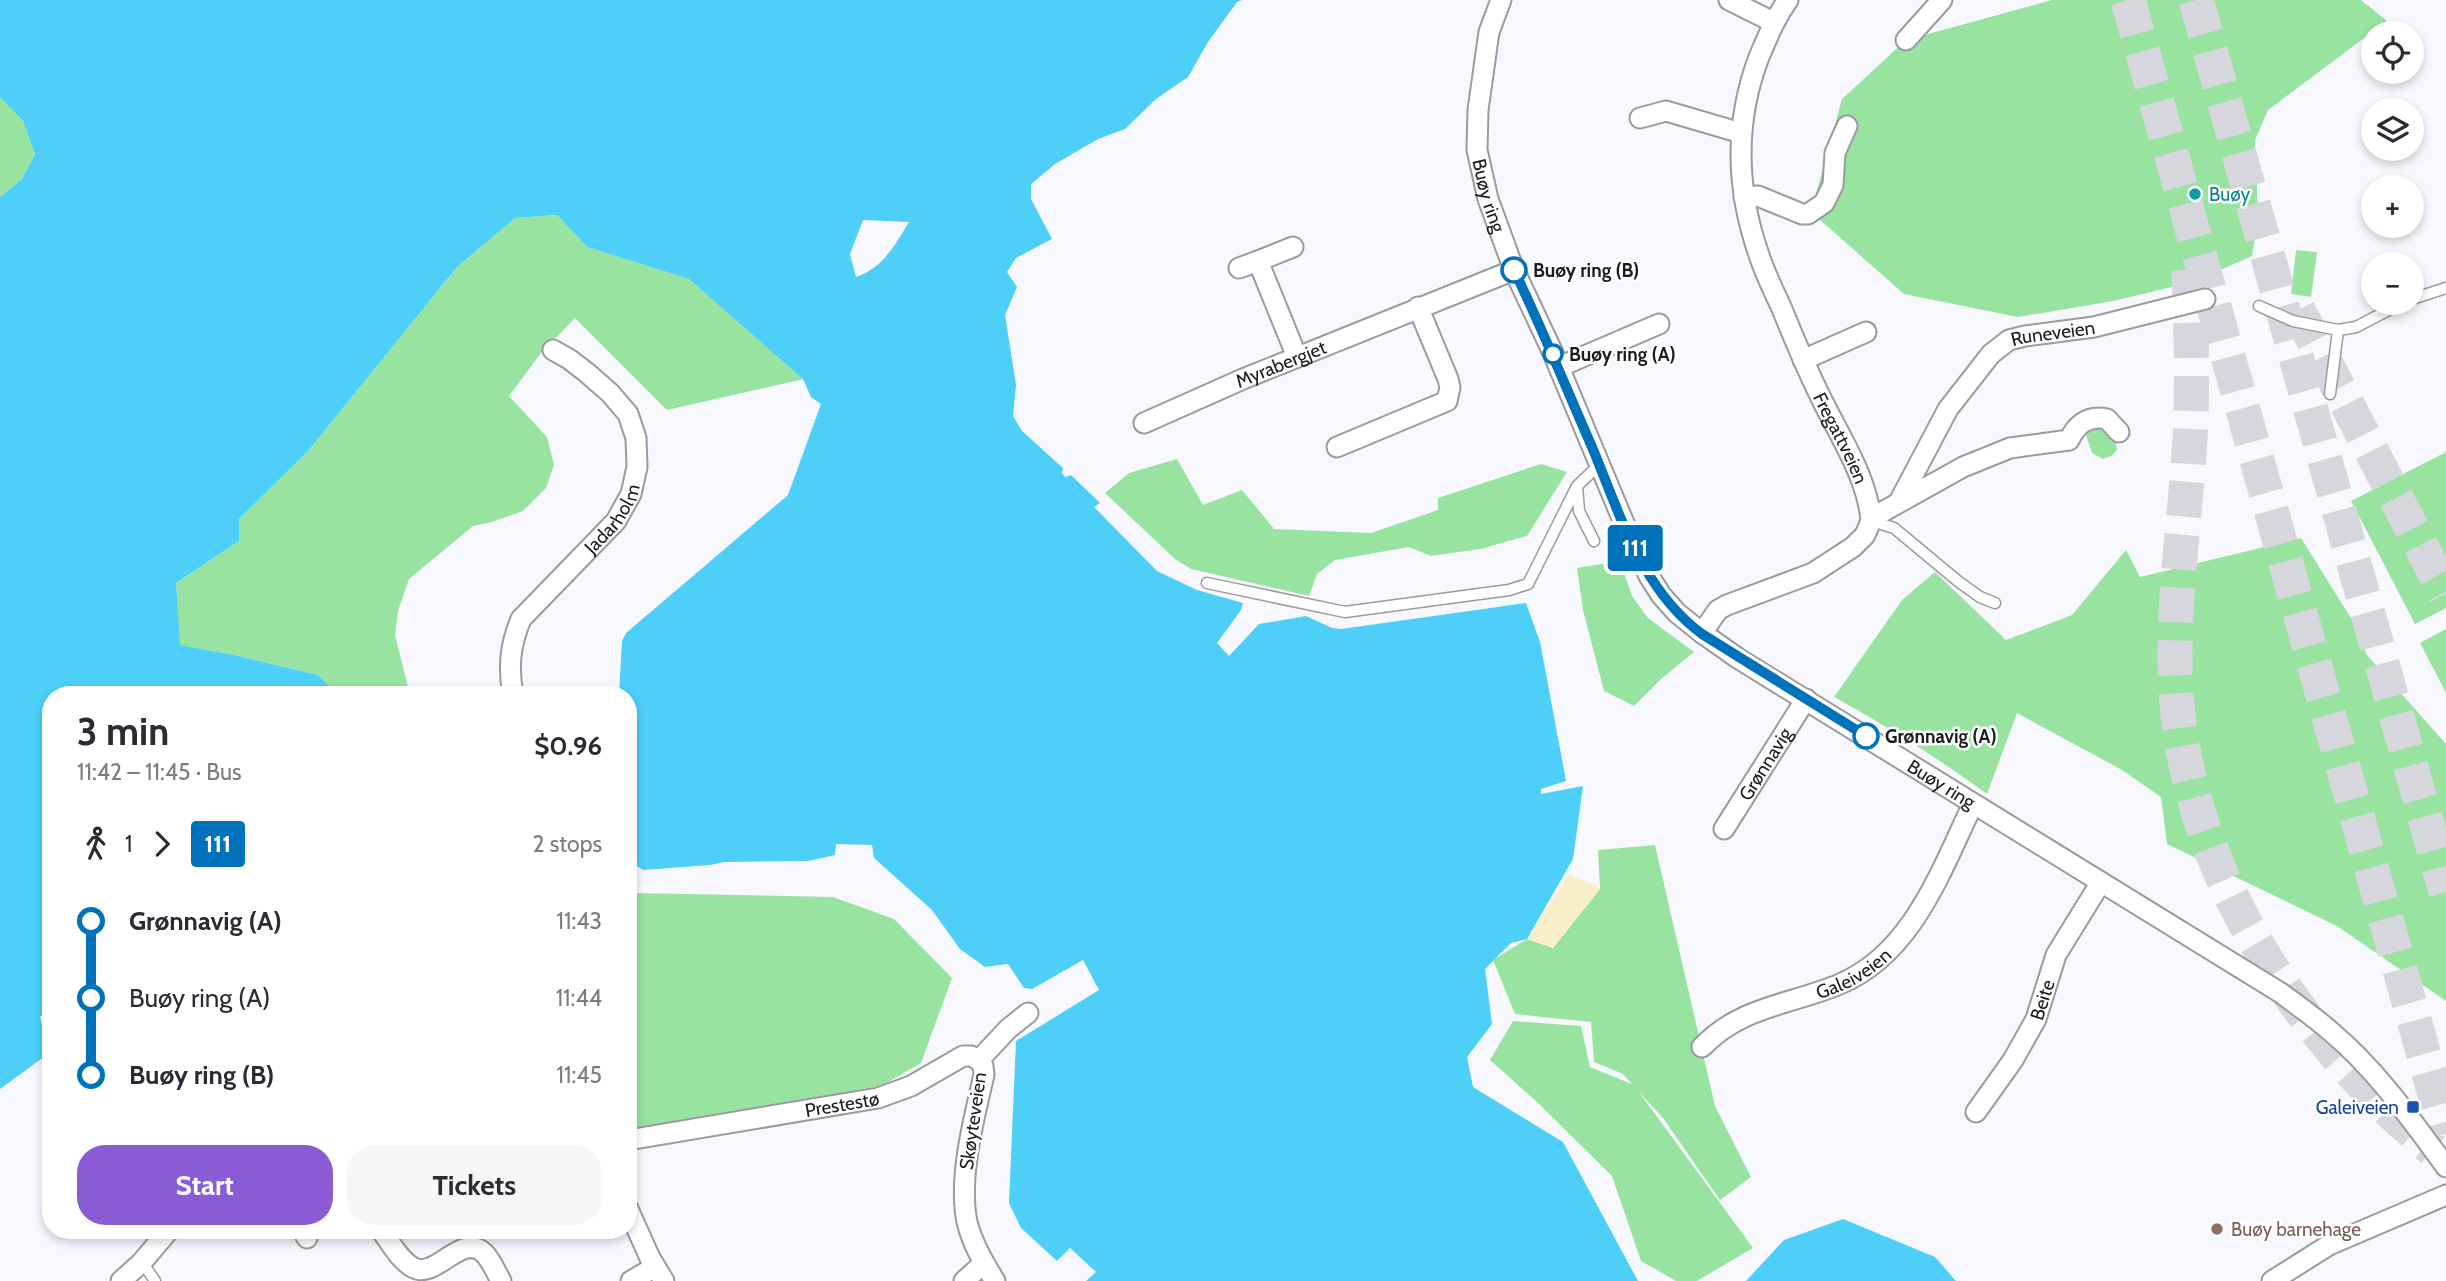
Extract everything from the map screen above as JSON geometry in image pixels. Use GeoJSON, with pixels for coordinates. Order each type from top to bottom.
{"type":"FeatureCollection","features":[{"type":"Feature","properties":{"kind":"street","name":"Buøy ring"},"geometry":{"type":"LineString","coordinates":[[1500,0],[1489,32],[1480,85],[1477,150],[1488,200],[1514,270],[1559,367],[1641,561],[1661,595],[1702,634],[2281,993],[2331,1031],[2360,1059],[2446,1167]]}},
{"type":"Feature","properties":{"kind":"street"},"geometry":{"type":"LineString","coordinates":[[1728,0],[1773,22]]}},
{"type":"Feature","properties":{"kind":"street","name":"Fregattveien"},"geometry":{"type":"LineString","coordinates":[[1788,0],[1773,22],[1753,74],[1741,133],[1744,197],[1759,256],[1803,360],[1856,472],[1871,520]]}},
{"type":"Feature","properties":{"kind":"street"},"geometry":{"type":"LineString","coordinates":[[1906,40],[1942,0]]}},
{"type":"Feature","properties":{"kind":"street"},"geometry":{"type":"LineString","coordinates":[[1640,118],[1666,111],[1741,133]]}},
{"type":"Feature","properties":{"kind":"street"},"geometry":{"type":"LineString","coordinates":[[1744,197],[1758,196],[1802,214],[1824,203],[1833,185],[1835,153],[1847,127]]}},
{"type":"Feature","properties":{"kind":"street"},"geometry":{"type":"LineString","coordinates":[[1239,268],[1293,247]]}},
{"type":"Feature","properties":{"kind":"street"},"geometry":{"type":"LineString","coordinates":[[1258,261],[1297,357]]}},
{"type":"Feature","properties":{"kind":"street","name":"Myrabergjet"},"geometry":{"type":"LineString","coordinates":[[1144,423],[1297,357],[1514,270]]}},
{"type":"Feature","properties":{"kind":"street","name":"Runeveien"},"geometry":{"type":"LineString","coordinates":[[1900,500],[1948,409],[1991,354],[2009,340],[2104,325],[2205,299]]}},
{"type":"Feature","properties":{"kind":"street"},"geometry":{"type":"LineString","coordinates":[[1337,447],[1447,401],[1450,387],[1448,379],[1418,307]]}},
{"type":"Feature","properties":{"kind":"street"},"geometry":{"type":"LineString","coordinates":[[1559,367],[1659,324]]}},
{"type":"Feature","properties":{"kind":"street"},"geometry":{"type":"LineString","coordinates":[[1803,360],[1866,332]]}},
{"type":"Feature","properties":{"kind":"street","name":"Jadarholm"},"geometry":{"type":"LineString","coordinates":[[512,686],[510,659],[521,619],[616,520],[631,494],[637,467],[636,438],[628,414],[610,393],[586,372],[553,350]]}},
{"type":"Feature","properties":{"kind":"street","name":"Runeveien"},"geometry":{"type":"LineString","coordinates":[[1702,634],[1718,610],[1796,580],[1826,565],[1865,535],[1871,520],[1900,500],[1963,467],[2010,448],[2069,440],[2084,420],[2100,417],[2107,419],[2119,432]]}},
{"type":"Feature","properties":{"kind":"street","name":"Grønnavig"},"geometry":{"type":"LineString","coordinates":[[1724,830],[1807,699]]}},
{"type":"Feature","properties":{"kind":"street","name":"Galeiveien"},"geometry":{"type":"LineString","coordinates":[[1702,1047],[1727,1024],[1841,984],[1866,971],[1901,937],[1921,909],[1934,888],[1973,804]]}},
{"type":"Feature","properties":{"kind":"street","name":"Beite"},"geometry":{"type":"LineString","coordinates":[[1976,1112],[2013,1060],[2036,1019],[2056,955],[2101,882]]}},
{"type":"Feature","properties":{"kind":"street"},"geometry":{"type":"LineString","coordinates":[[979,1060],[1007,1029],[1028,1013]]}},
{"type":"Feature","properties":{"kind":"street","name":"Prestestø"},"geometry":{"type":"LineString","coordinates":[[637,1138],[878,1098],[911,1086],[963,1056],[979,1060]]}},
{"type":"Feature","properties":{"kind":"street","name":"Skøyteveien"},"geometry":{"type":"LineString","coordinates":[[979,1060],[984,1075],[969,1145],[966,1210],[974,1243],[995,1281]]}},
{"type":"Feature","properties":{"kind":"street"},"geometry":{"type":"LineString","coordinates":[[2272,1281],[2329,1245],[2446,1195]]}},
{"type":"Feature","properties":{"kind":"street"},"geometry":{"type":"LineString","coordinates":[[631,1281],[659,1274],[637,1228]]}},
{"type":"Feature","properties":{"kind":"street"},"geometry":{"type":"LineString","coordinates":[[121,1281],[161,1239]]}},
{"type":"Feature","properties":{"kind":"street"},"geometry":{"type":"LineString","coordinates":[[388,1239],[412,1267],[426,1270],[456,1252],[474,1248],[484,1253],[501,1281]]}},
{"type":"Feature","properties":{"kind":"street"},"geometry":{"type":"LineString","coordinates":[[964,1281],[984,1263]]}},
{"type":"Feature","properties":{"kind":"lane"},"geometry":{"type":"LineString","coordinates":[[2424,295],[2446,288]]}},
{"type":"Feature","properties":{"kind":"lane"},"geometry":{"type":"LineString","coordinates":[[2259,306],[2293,321],[2338,330],[2356,327],[2379,315]]}},
{"type":"Feature","properties":{"kind":"lane"},"geometry":{"type":"LineString","coordinates":[[2330,394],[2338,330]]}},
{"type":"Feature","properties":{"kind":"lane"},"geometry":{"type":"LineString","coordinates":[[1207,583],[1345,612],[1510,590],[1528,584],[1577,486],[1599,464]]}},
{"type":"Feature","properties":{"kind":"lane"},"geometry":{"type":"LineString","coordinates":[[1577,486],[1579,511],[1594,541]]}},
{"type":"Feature","properties":{"kind":"lane"},"geometry":{"type":"LineString","coordinates":[[1871,520],[1894,528],[1959,582],[1980,597],[1995,603]]}},
{"type":"Feature","properties":{"kind":"lane"},"geometry":{"type":"LineString","coordinates":[[142,1262],[155,1281]]}},
{"type":"Feature","properties":{"kind":"green space"},"geometry":{"type":"Polygon","coordinates":[[[2052,0],[2361,0],[2387,21],[2361,21],[2361,40],[2268,110],[2255,140],[2258,218],[2252,256],[2193,282],[2113,301],[2018,317],[1904,294],[1811,212],[1842,99],[1906,40],[2052,0]]]}},
{"type":"Feature","properties":{"kind":"green space"},"geometry":{"type":"Polygon","coordinates":[[[0,97],[23,121],[35,154],[22,179],[0,197],[0,97]]]}},
{"type":"Feature","properties":{"kind":"green space"},"geometry":{"type":"Polygon","coordinates":[[[557,215],[587,247],[689,279],[804,379],[667,410],[575,318],[541,353],[509,396],[547,437],[554,465],[546,488],[523,511],[473,526],[409,579],[398,611],[395,635],[408,686],[330,686],[318,675],[179,645],[176,583],[239,541],[239,519],[308,451],[457,267],[515,218],[557,215]]]}},
{"type":"Feature","properties":{"kind":"green space"},"geometry":{"type":"Polygon","coordinates":[[[2296,250],[2317,252],[2311,297],[2291,294],[2296,250]]]}},
{"type":"Feature","properties":{"kind":"green space"},"geometry":{"type":"Polygon","coordinates":[[[2104,425],[2115,438],[2117,450],[2103,459],[2092,453],[2086,435],[2091,428],[2104,425]]]}},
{"type":"Feature","properties":{"kind":"green space"},"geometry":{"type":"Polygon","coordinates":[[[2446,452],[2446,608],[2415,624],[2351,501],[2446,452]]]}},
{"type":"Feature","properties":{"kind":"green space"},"geometry":{"type":"Polygon","coordinates":[[[1177,459],[1203,505],[1242,490],[1274,529],[1371,533],[1438,510],[1438,498],[1541,464],[1567,472],[1527,536],[1480,549],[1431,556],[1409,547],[1335,560],[1317,574],[1309,596],[1191,569],[1175,559],[1105,493],[1129,473],[1177,459]]]}},
{"type":"Feature","properties":{"kind":"green space"},"geometry":{"type":"Polygon","coordinates":[[[2301,538],[2359,631],[2366,654],[2446,744],[2446,1001],[2337,926],[2167,844],[2161,797],[2122,770],[2017,713],[1987,794],[1912,743],[1834,697],[1902,600],[1935,572],[2006,640],[2072,615],[2126,550],[2140,577],[2301,538]]]}},
{"type":"Feature","properties":{"kind":"green space"},"geometry":{"type":"Polygon","coordinates":[[[1620,561],[1632,596],[1648,618],[1694,652],[1634,706],[1604,691],[1583,610],[1577,568],[1620,561]]]}},
{"type":"Feature","properties":{"kind":"green space"},"geometry":{"type":"Polygon","coordinates":[[[2446,629],[2446,693],[2420,643],[2446,629]]]}},
{"type":"Feature","properties":{"kind":"green space"},"geometry":{"type":"Polygon","coordinates":[[[1655,845],[1715,1106],[1751,1177],[1720,1200],[1663,1118],[1639,1092],[1753,1248],[1697,1281],[1676,1281],[1641,1261],[1612,1176],[1490,1060],[1513,1021],[1581,1026],[1590,1067],[1632,1084],[1623,1074],[1594,1062],[1591,1022],[1515,1014],[1493,960],[1527,939],[1553,948],[1600,889],[1598,850],[1655,845]]]}},
{"type":"Feature","properties":{"kind":"green space"},"geometry":{"type":"Polygon","coordinates":[[[637,893],[833,897],[894,919],[952,978],[921,1063],[883,1085],[637,1132],[637,893]]]}},
{"type":"Feature","properties":{"kind":"sand"},"geometry":{"type":"Polygon","coordinates":[[[1570,873],[1600,889],[1553,948],[1527,939],[1570,873]]]}},
{"type":"Feature","properties":{"kind":"water"},"geometry":{"type":"Polygon","coordinates":[[[0,0],[1242,0],[1237,2],[1208,42],[1188,77],[1156,99],[1125,129],[1098,139],[1055,164],[1031,184],[1031,199],[1052,239],[1016,258],[1007,272],[1017,287],[1005,315],[1016,385],[1013,416],[1022,431],[1063,468],[1065,477],[1071,475],[1100,503],[1094,507],[1157,571],[1197,590],[1243,603],[1241,610],[1217,643],[1229,656],[1259,624],[1306,616],[1332,628],[1341,629],[1526,603],[1540,642],[1566,781],[1541,789],[1541,794],[1583,786],[1573,859],[1527,939],[1511,943],[1485,969],[1492,1024],[1467,1057],[1473,1087],[1563,1142],[1638,1281],[1086,1281],[1096,1272],[1070,1248],[1057,1261],[1021,1228],[1009,1203],[1016,1041],[1099,990],[1083,960],[1032,989],[1024,988],[1008,964],[985,967],[960,949],[932,910],[874,858],[872,845],[836,844],[835,855],[808,861],[724,862],[643,870],[637,866],[637,686],[620,686],[622,641],[626,633],[788,495],[821,404],[811,397],[803,379],[689,279],[587,247],[557,215],[515,218],[457,267],[308,451],[239,519],[239,541],[176,583],[180,645],[318,675],[330,686],[42,686],[42,1058],[0,1089],[0,197],[22,179],[35,154],[23,121],[0,97],[0,0]],[[863,220],[850,254],[856,277],[874,268],[893,247],[909,222],[863,220]]]}},
{"type":"Feature","properties":{"kind":"water"},"geometry":{"type":"Polygon","coordinates":[[[1843,1219],[1935,1257],[1956,1281],[1746,1281],[1784,1240],[1843,1219]]]}},
{"type":"Feature","properties":{"kind":"tunnel"},"geometry":{"type":"LineString","coordinates":[[2128,0],[2446,1134]]}},
{"type":"Feature","properties":{"kind":"tunnel"},"geometry":{"type":"LineString","coordinates":[[2196,0],[2446,892]]}},
{"type":"Feature","properties":{"kind":"tunnel"},"geometry":{"type":"LineString","coordinates":[[2189,270],[2191,418],[2177,597],[2175,660],[2183,749],[2196,805],[2215,860],[2239,912],[2300,1010],[2336,1055],[2375,1097],[2433,1150]]}},
{"type":"Feature","properties":{"kind":"tunnel"},"geometry":{"type":"LineString","coordinates":[[2298,310],[2446,594]]}},
{"type":"Feature","properties":{"kind":"bus line","name":"111"},"geometry":{"type":"LineString","coordinates":[[1514,270],[1559,367],[1641,561],[1661,595],[1702,634],[1866,736]]}},
{"type":"Feature","properties":{"kind":"place","name":"Buøy"},"geometry":{"type":"Point","coordinates":[2195,194]}},
{"type":"Feature","properties":{"kind":"place","name":"Buøy ring (B)"},"geometry":{"type":"Point","coordinates":[1514,270]}},
{"type":"Feature","properties":{"kind":"place","name":"Buøy ring (A)"},"geometry":{"type":"Point","coordinates":[1553,354]}},
{"type":"Feature","properties":{"kind":"place","name":"Grønnavig (A)"},"geometry":{"type":"Point","coordinates":[1866,736]}},
{"type":"Feature","properties":{"kind":"place","name":"Galeiveien"},"geometry":{"type":"Point","coordinates":[2413,1107]}},
{"type":"Feature","properties":{"kind":"place","name":"Buøy barnehage"},"geometry":{"type":"Point","coordinates":[2217,1229]}}]}
